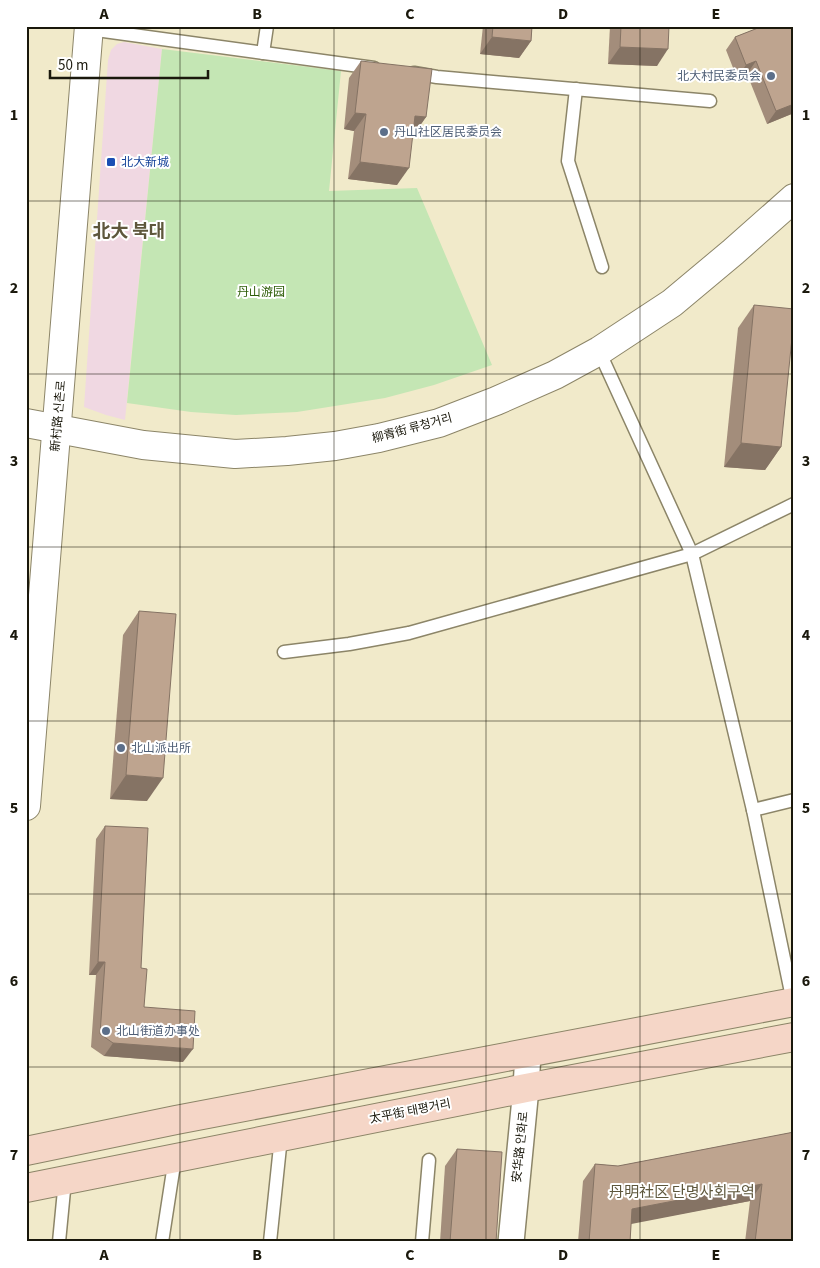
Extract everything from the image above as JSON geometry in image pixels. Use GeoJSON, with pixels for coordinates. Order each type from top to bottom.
{"type":"FeatureCollection","features":[{"type":"Feature","properties":{"kind":"main road"},"geometry":{"type":"LineString","coordinates":[[26,1151],[157,1124],[793,1002]]}},
{"type":"Feature","properties":{"kind":"main road","name":"太平街 태평거리"},"geometry":{"type":"LineString","coordinates":[[26,1188],[526,1088],[794,1037]]}},
{"type":"Feature","properties":{"kind":"street","name":"新村路 신촌로"},"geometry":{"type":"LineString","coordinates":[[26,806],[89,27]]}},
{"type":"Feature","properties":{"kind":"street","name":"柳青街 류청거리"},"geometry":{"type":"LineString","coordinates":[[26,423],[143,446],[235,454],[335,446],[379,438],[439,423],[555,376],[599,351],[672,303],[794,198]]}},
{"type":"Feature","properties":{"kind":"street","name":"安华路 안화로"},"geometry":{"type":"LineString","coordinates":[[511,1242],[528,1053]]}},
{"type":"Feature","properties":{"kind":"lane"},"geometry":{"type":"LineString","coordinates":[[263,53],[266,26]]}},
{"type":"Feature","properties":{"kind":"lane"},"geometry":{"type":"LineString","coordinates":[[89,27],[437,77],[710,101]]}},
{"type":"Feature","properties":{"kind":"lane"},"geometry":{"type":"LineString","coordinates":[[576,89],[568,161],[602,267]]}},
{"type":"Feature","properties":{"kind":"lane"},"geometry":{"type":"LineString","coordinates":[[599,351],[692,554],[753,810],[793,1002]]}},
{"type":"Feature","properties":{"kind":"lane"},"geometry":{"type":"LineString","coordinates":[[284,652],[349,644],[409,633],[692,554],[794,504]]}},
{"type":"Feature","properties":{"kind":"lane"},"geometry":{"type":"LineString","coordinates":[[753,810],[794,800]]}},
{"type":"Feature","properties":{"kind":"lane"},"geometry":{"type":"LineString","coordinates":[[270,1242],[281,1137]]}},
{"type":"Feature","properties":{"kind":"lane"},"geometry":{"type":"LineString","coordinates":[[162,1242],[175,1158]]}},
{"type":"Feature","properties":{"kind":"lane"},"geometry":{"type":"LineString","coordinates":[[422,1242],[429,1160]]}},
{"type":"Feature","properties":{"kind":"lane"},"geometry":{"type":"LineString","coordinates":[[59,1242],[65,1180]]}},
{"type":"Feature","properties":{"kind":"shaded area"},"geometry":{"type":"Polygon","coordinates":[[[124,42],[162,49],[125,420],[84,407],[108,60],[111,50],[117,44],[124,42]]]}},
{"type":"Feature","properties":{"kind":"green space","name":"丹山游园"},"geometry":{"type":"Polygon","coordinates":[[[162,49],[341,71],[329,191],[417,188],[492,365],[434,385],[385,398],[297,412],[236,415],[191,412],[127,403],[162,49]]]}},
{"type":"Feature","properties":{"kind":"building"},"geometry":{"type":"Polygon","coordinates":[[[493,26],[532,26],[531,41],[492,37],[493,26]]]}},
{"type":"Feature","properties":{"kind":"building"},"geometry":{"type":"Polygon","coordinates":[[[621,26],[669,26],[668,49],[620,47],[621,26]]]}},
{"type":"Feature","properties":{"kind":"building","name":"北大村民委员会"},"geometry":{"type":"Polygon","coordinates":[[[763,26],[794,26],[794,104],[776,111],[756,61],[746,65],[735,37],[763,26]]]}},
{"type":"Feature","properties":{"kind":"building","name":"丹山社区居民委员会"},"geometry":{"type":"Polygon","coordinates":[[[361,61],[432,69],[426,117],[415,116],[409,168],[360,162],[366,114],[355,113],[361,61]]]}},
{"type":"Feature","properties":{"kind":"building"},"geometry":{"type":"Polygon","coordinates":[[[754,305],[794,309],[781,447],[741,443],[754,305]]]}},
{"type":"Feature","properties":{"kind":"building"},"geometry":{"type":"Polygon","coordinates":[[[139,611],[176,614],[163,778],[126,775],[139,611]]]}},
{"type":"Feature","properties":{"kind":"building"},"geometry":{"type":"Polygon","coordinates":[[[105,826],[148,828],[141,968],[147,969],[144,1007],[195,1011],[193,1049],[113,1043],[100,1034],[105,962],[98,962],[105,826]]]}},
{"type":"Feature","properties":{"kind":"building"},"geometry":{"type":"Polygon","coordinates":[[[794,1132],[793,1242],[755,1242],[762,1184],[632,1209],[630,1242],[589,1242],[595,1164],[618,1166],[794,1132]]]}},
{"type":"Feature","properties":{"kind":"building"},"geometry":{"type":"Polygon","coordinates":[[[457,1149],[502,1152],[496,1242],[450,1242],[457,1149]]]}},
{"type":"Feature","properties":{"kind":"place","name":"北大村民委员会"},"geometry":{"type":"Point","coordinates":[771,76]}},
{"type":"Feature","properties":{"kind":"place","name":"丹山社区居民委员会"},"geometry":{"type":"Point","coordinates":[384,132]}},
{"type":"Feature","properties":{"kind":"place","name":"北大新城"},"geometry":{"type":"Point","coordinates":[111,162]}},
{"type":"Feature","properties":{"kind":"place","name":"北山派出所"},"geometry":{"type":"Point","coordinates":[121,748]}},
{"type":"Feature","properties":{"kind":"place","name":"北山街道办事处"},"geometry":{"type":"Point","coordinates":[106,1031]}},
{"type":"Feature","properties":{"kind":"district","name":"北大 북대"},"geometry":{"type":"Point","coordinates":[129,231]}},
{"type":"Feature","properties":{"kind":"district","name":"丹明社区 단명사회구역"},"geometry":{"type":"Point","coordinates":[682,1192]}}]}
